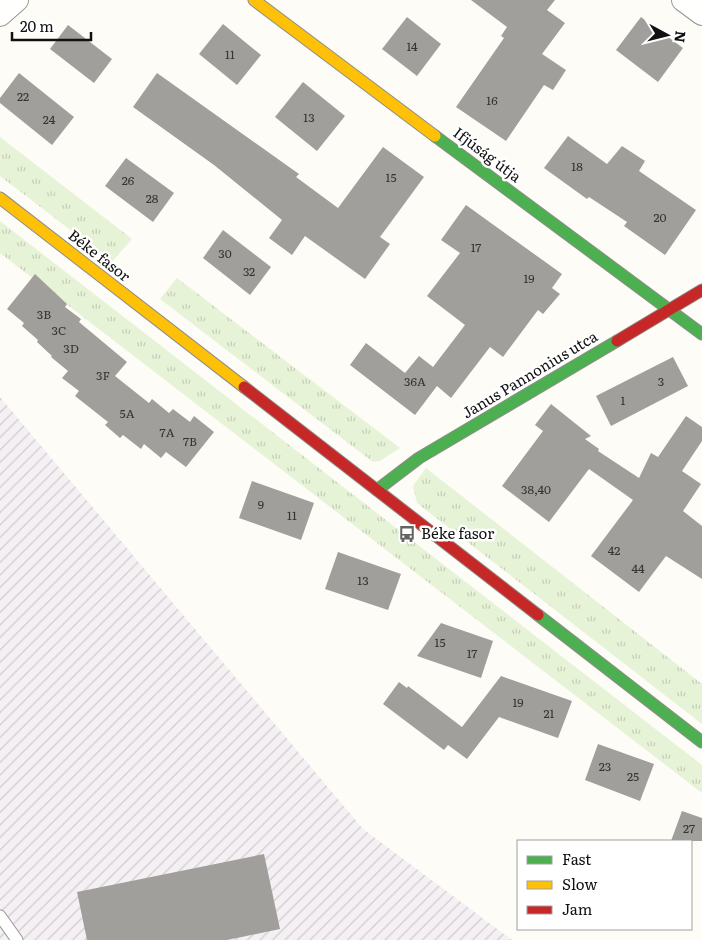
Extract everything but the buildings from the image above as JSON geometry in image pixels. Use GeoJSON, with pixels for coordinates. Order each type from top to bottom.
{"type":"FeatureCollection","features":[{"type":"Feature","properties":{"kind":"street"},"geometry":{"type":"LineString","coordinates":[[0,15],[17,0]]}},
{"type":"Feature","properties":{"kind":"street","name":"Ifjúság útja"},"geometry":{"type":"LineString","coordinates":[[254,0],[702,334]]}},
{"type":"Feature","properties":{"kind":"street"},"geometry":{"type":"LineString","coordinates":[[683,0],[702,14]]}},
{"type":"Feature","properties":{"kind":"street","name":"Béke fasor"},"geometry":{"type":"LineString","coordinates":[[0,198],[702,742]]}},
{"type":"Feature","properties":{"kind":"street","name":"Janus Pannonius utca"},"geometry":{"type":"LineString","coordinates":[[377,490],[419,458],[702,290]]}},
{"type":"Feature","properties":{"kind":"lane"},"geometry":{"type":"LineString","coordinates":[[0,916],[17,940]]}},
{"type":"Feature","properties":{"kind":"shaded area"},"geometry":{"type":"Polygon","coordinates":[[[0,397],[363,829],[512,940],[0,940],[0,397]]]}},
{"type":"Feature","properties":{"kind":"green space"},"geometry":{"type":"Polygon","coordinates":[[[0,137],[132,239],[112,262],[0,176],[0,137]]]}},
{"type":"Feature","properties":{"kind":"green space"},"geometry":{"type":"Polygon","coordinates":[[[0,221],[702,765],[702,793],[0,253],[0,221]]]}},
{"type":"Feature","properties":{"kind":"green space"},"geometry":{"type":"Polygon","coordinates":[[[177,278],[400,448],[380,461],[373,462],[160,299],[177,278]]]}},
{"type":"Feature","properties":{"kind":"green space"},"geometry":{"type":"Polygon","coordinates":[[[426,468],[702,684],[702,724],[417,503],[413,486],[426,468]]]}},
{"type":"Feature","properties":{"kind":"traffic: fast"},"geometry":{"type":"LineString","coordinates":[[435,136],[702,334]]}},
{"type":"Feature","properties":{"kind":"traffic: fast"},"geometry":{"type":"LineString","coordinates":[[377,490],[419,458],[617,341]]}},
{"type":"Feature","properties":{"kind":"traffic: fast"},"geometry":{"type":"LineString","coordinates":[[538,615],[702,742]]}},
{"type":"Feature","properties":{"kind":"traffic: slow"},"geometry":{"type":"LineString","coordinates":[[254,0],[435,136]]}},
{"type":"Feature","properties":{"kind":"traffic: slow"},"geometry":{"type":"LineString","coordinates":[[0,198],[244,387]]}},
{"type":"Feature","properties":{"kind":"traffic: jam"},"geometry":{"type":"LineString","coordinates":[[617,341],[702,290]]}},
{"type":"Feature","properties":{"kind":"traffic: jam"},"geometry":{"type":"LineString","coordinates":[[244,387],[538,615]]}},
{"type":"Feature","properties":{"kind":"place","name":"Béke fasor"},"geometry":{"type":"Point","coordinates":[407,534]}}]}
